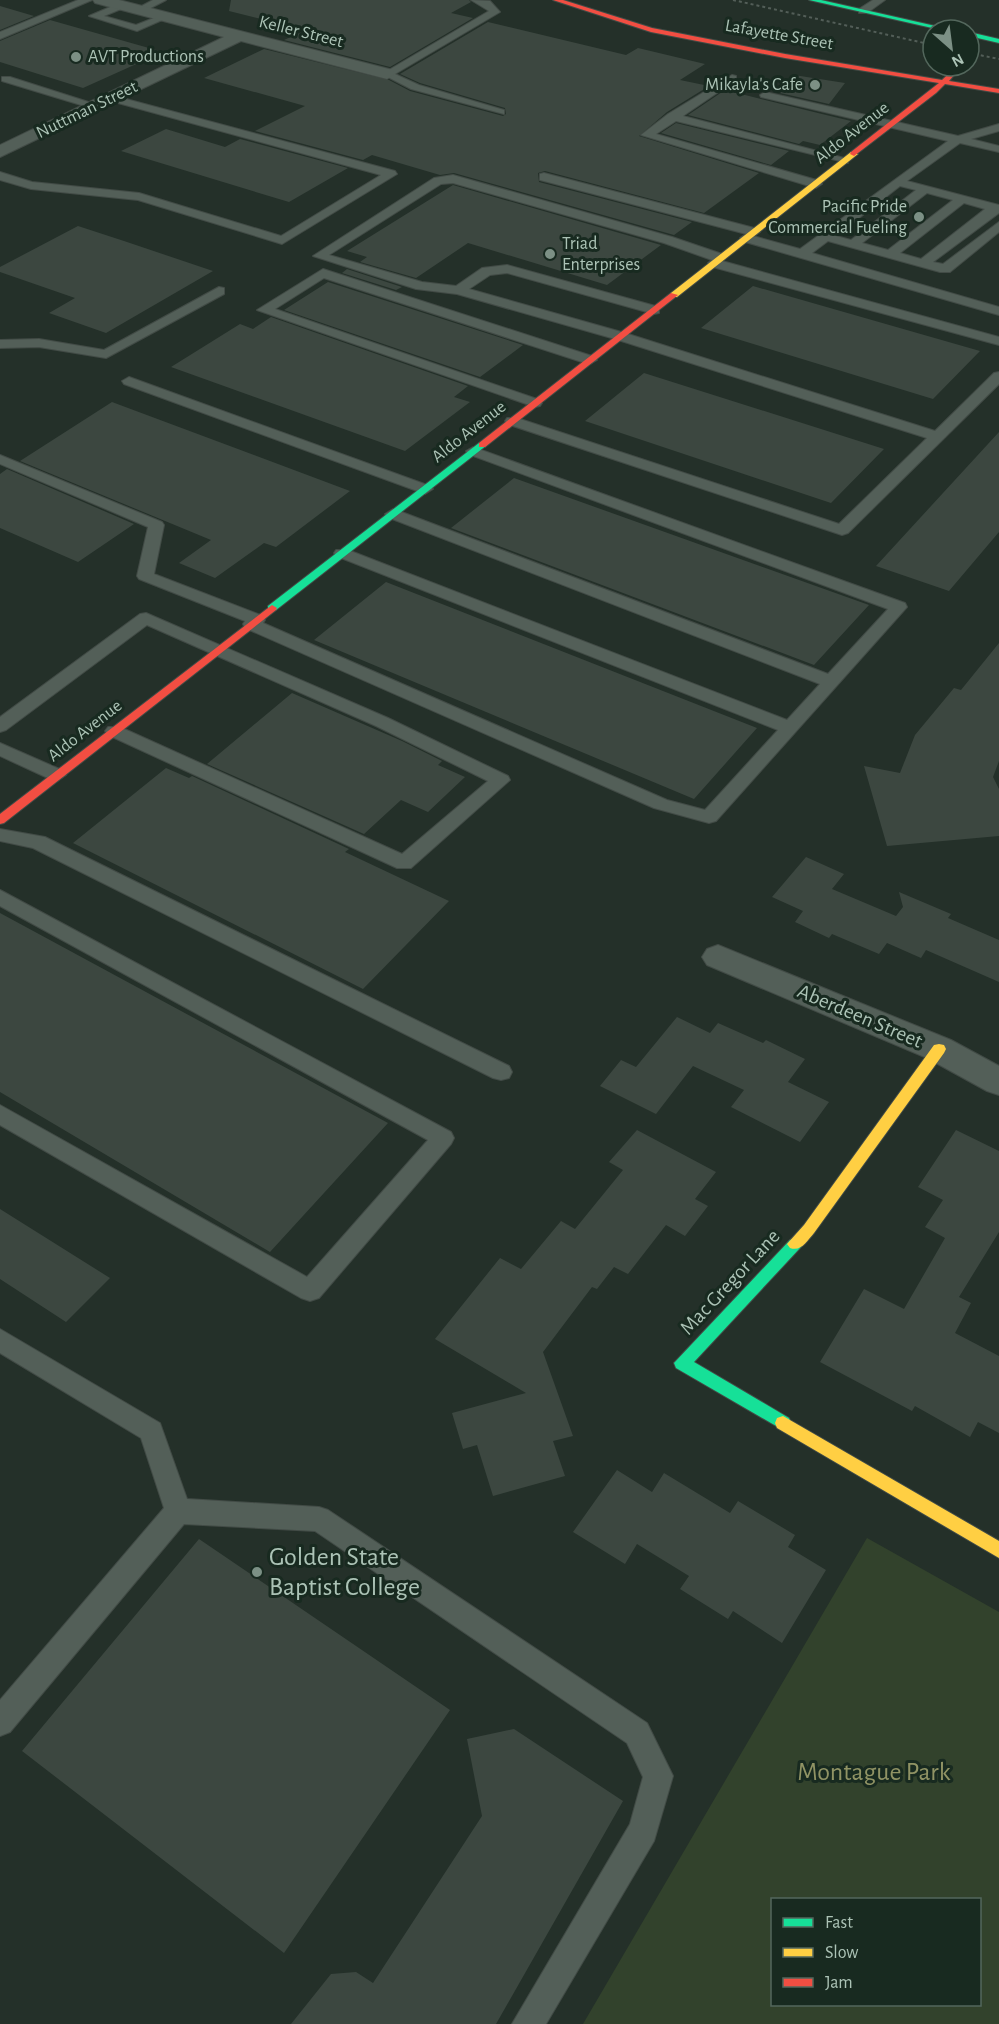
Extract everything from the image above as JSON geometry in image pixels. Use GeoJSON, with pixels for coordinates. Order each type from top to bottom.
{"type":"FeatureCollection","features":[{"type":"Feature","properties":{"kind":"street","name":"Keller Street"},"geometry":{"type":"LineString","coordinates":[[101,0],[387,74]]}},
{"type":"Feature","properties":{"kind":"street","name":"Lafayette Street"},"geometry":{"type":"LineString","coordinates":[[556,0],[651,30],[785,56],[999,91]]}},
{"type":"Feature","properties":{"kind":"street","name":"Lafayette Street"},"geometry":{"type":"LineString","coordinates":[[599,0],[698,27],[921,64]]}},
{"type":"Feature","properties":{"kind":"street"},"geometry":{"type":"LineString","coordinates":[[812,0],[921,24]]}},
{"type":"Feature","properties":{"kind":"street","name":"Nuttman Street"},"geometry":{"type":"LineString","coordinates":[[0,152],[238,36]]}},
{"type":"Feature","properties":{"kind":"street"},"geometry":{"type":"LineString","coordinates":[[981,36],[999,40]]}},
{"type":"Feature","properties":{"kind":"street"},"geometry":{"type":"LineString","coordinates":[[981,74],[999,77]]}},
{"type":"Feature","properties":{"kind":"street","name":"Aldo Avenue"},"geometry":{"type":"LineString","coordinates":[[0,819],[953,78]]}},
{"type":"Feature","properties":{"kind":"street","name":"Aberdeen Street"},"geometry":{"type":"LineString","coordinates":[[718,957],[939,1049],[999,1082]]}},
{"type":"Feature","properties":{"kind":"street","name":"Mac Gregor Lane"},"geometry":{"type":"LineString","coordinates":[[939,1049],[808,1229],[682,1364],[999,1550]]}},
{"type":"Feature","properties":{"kind":"lane"},"geometry":{"type":"LineString","coordinates":[[0,36],[87,0]]}},
{"type":"Feature","properties":{"kind":"lane"},"geometry":{"type":"LineString","coordinates":[[139,10],[161,0]]}},
{"type":"Feature","properties":{"kind":"lane"},"geometry":{"type":"LineString","coordinates":[[387,74],[495,12],[486,3],[476,0]]}},
{"type":"Feature","properties":{"kind":"lane"},"geometry":{"type":"LineString","coordinates":[[863,11],[880,0]]}},
{"type":"Feature","properties":{"kind":"lane"},"geometry":{"type":"LineString","coordinates":[[122,6],[94,16],[136,28],[164,17]]}},
{"type":"Feature","properties":{"kind":"lane"},"geometry":{"type":"LineString","coordinates":[[387,74],[415,87],[500,112]]}},
{"type":"Feature","properties":{"kind":"lane"},"geometry":{"type":"LineString","coordinates":[[732,78],[672,116],[647,135],[816,184]]}},
{"type":"Feature","properties":{"kind":"lane"},"geometry":{"type":"LineString","coordinates":[[6,79],[95,106]]}},
{"type":"Feature","properties":{"kind":"lane"},"geometry":{"type":"LineString","coordinates":[[765,95],[999,149]]}},
{"type":"Feature","properties":{"kind":"lane"},"geometry":{"type":"LineString","coordinates":[[0,176],[31,185],[139,197],[282,240],[391,174],[111,98]]}},
{"type":"Feature","properties":{"kind":"lane"},"geometry":{"type":"LineString","coordinates":[[672,116],[844,161]]}},
{"type":"Feature","properties":{"kind":"lane"},"geometry":{"type":"LineString","coordinates":[[802,254],[957,140],[999,127]]}},
{"type":"Feature","properties":{"kind":"lane"},"geometry":{"type":"LineString","coordinates":[[544,177],[750,235],[802,254],[999,311]]}},
{"type":"Feature","properties":{"kind":"lane"},"geometry":{"type":"LineString","coordinates":[[939,437],[620,336],[459,290],[421,286],[319,256],[438,181],[453,179],[668,240],[717,261],[999,341]]}},
{"type":"Feature","properties":{"kind":"lane"},"geometry":{"type":"LineString","coordinates":[[898,182],[996,209]]}},
{"type":"Feature","properties":{"kind":"lane"},"geometry":{"type":"LineString","coordinates":[[853,244],[925,189]]}},
{"type":"Feature","properties":{"kind":"lane"},"geometry":{"type":"LineString","coordinates":[[891,254],[962,200]]}},
{"type":"Feature","properties":{"kind":"lane"},"geometry":{"type":"LineString","coordinates":[[924,263],[996,209]]}},
{"type":"Feature","properties":{"kind":"lane"},"geometry":{"type":"LineString","coordinates":[[826,237],[945,269],[999,226]]}},
{"type":"Feature","properties":{"kind":"lane"},"geometry":{"type":"LineString","coordinates":[[459,290],[487,271],[496,268],[507,269],[654,310]]}},
{"type":"Feature","properties":{"kind":"lane"},"geometry":{"type":"LineString","coordinates":[[535,403],[264,310],[323,273],[590,360]]}},
{"type":"Feature","properties":{"kind":"lane"},"geometry":{"type":"LineString","coordinates":[[0,344],[39,343],[106,354],[219,291]]}},
{"type":"Feature","properties":{"kind":"lane"},"geometry":{"type":"LineString","coordinates":[[512,421],[843,531],[999,376]]}},
{"type":"Feature","properties":{"kind":"lane"},"geometry":{"type":"LineString","coordinates":[[129,381],[425,489]]}},
{"type":"Feature","properties":{"kind":"lane"},"geometry":{"type":"LineString","coordinates":[[0,459],[156,525],[145,576],[254,622],[661,804],[709,817],[899,607],[778,561],[583,494],[473,451]]}},
{"type":"Feature","properties":{"kind":"lane"},"geometry":{"type":"LineString","coordinates":[[393,514],[832,682]]}},
{"type":"Feature","properties":{"kind":"lane"},"geometry":{"type":"LineString","coordinates":[[342,553],[790,728]]}},
{"type":"Feature","properties":{"kind":"lane"},"geometry":{"type":"LineString","coordinates":[[0,726],[146,618],[382,722],[501,780],[404,863],[114,731]]}},
{"type":"Feature","properties":{"kind":"lane"},"geometry":{"type":"LineString","coordinates":[[0,749],[57,775]]}},
{"type":"Feature","properties":{"kind":"lane"},"geometry":{"type":"LineString","coordinates":[[0,835],[38,842],[501,1072]]}},
{"type":"Feature","properties":{"kind":"lane"},"geometry":{"type":"LineString","coordinates":[[0,897],[443,1138],[310,1291],[0,1114]]}},
{"type":"Feature","properties":{"kind":"lane"},"geometry":{"type":"LineString","coordinates":[[0,1340],[151,1431],[178,1511]]}},
{"type":"Feature","properties":{"kind":"lane"},"geometry":{"type":"LineString","coordinates":[[0,1722],[178,1511]]}},
{"type":"Feature","properties":{"kind":"lane"},"geometry":{"type":"LineString","coordinates":[[178,1511],[319,1519],[637,1732],[658,1776],[643,1830],[528,2024]]}},
{"type":"Feature","properties":{"kind":"green space","name":"Montague Park"},"geometry":{"type":"Polygon","coordinates":[[[867,1538],[999,1612],[999,2024],[583,2024],[867,1538]]]}},
{"type":"Feature","properties":{"kind":"building"},"geometry":{"type":"Polygon","coordinates":[[[231,0],[469,0],[471,2],[451,13],[473,18],[390,67],[284,40],[306,30],[229,11],[231,0]]]}},
{"type":"Feature","properties":{"kind":"building"},"geometry":{"type":"Polygon","coordinates":[[[0,6],[34,16],[0,30],[0,6]]]}},
{"type":"Feature","properties":{"kind":"building","name":"AVT Productions"},"geometry":{"type":"Polygon","coordinates":[[[50,20],[163,52],[83,88],[0,62],[0,41],[50,20]]]}},
{"type":"Feature","properties":{"kind":"building"},"geometry":{"type":"Polygon","coordinates":[[[488,22],[626,55],[638,48],[705,64],[680,80],[709,86],[667,112],[639,136],[759,173],[704,213],[545,171],[538,173],[539,182],[692,222],[674,235],[454,173],[440,175],[372,155],[363,160],[255,131],[305,106],[204,78],[264,49],[389,80],[410,91],[503,116],[506,114],[505,108],[420,83],[400,74],[488,22]]]}},
{"type":"Feature","properties":{"kind":"building","name":"Mikayla's Cafe"},"geometry":{"type":"Polygon","coordinates":[[[794,75],[845,83],[829,104],[780,93],[794,75]]]}},
{"type":"Feature","properties":{"kind":"building"},"geometry":{"type":"Polygon","coordinates":[[[725,90],[851,121],[820,145],[803,141],[799,144],[688,115],[725,90]]]}},
{"type":"Feature","properties":{"kind":"building"},"geometry":{"type":"Polygon","coordinates":[[[676,123],[789,151],[771,165],[661,133],[676,123]]]}},
{"type":"Feature","properties":{"kind":"building"},"geometry":{"type":"Polygon","coordinates":[[[166,129],[225,147],[240,139],[348,168],[289,202],[121,151],[166,129]]]}},
{"type":"Feature","properties":{"kind":"building"},"geometry":{"type":"Polygon","coordinates":[[[453,185],[661,245],[607,285],[468,243],[416,278],[360,262],[367,257],[347,251],[453,185]]]}},
{"type":"Feature","properties":{"kind":"building"},"geometry":{"type":"Polygon","coordinates":[[[78,226],[213,271],[106,333],[49,313],[75,298],[0,272],[0,267],[78,226]]]}},
{"type":"Feature","properties":{"kind":"building"},"geometry":{"type":"Polygon","coordinates":[[[347,269],[402,287],[396,290],[342,273],[347,269]]]}},
{"type":"Feature","properties":{"kind":"building"},"geometry":{"type":"Polygon","coordinates":[[[328,282],[523,345],[480,377],[284,310],[328,282]]]}},
{"type":"Feature","properties":{"kind":"building"},"geometry":{"type":"Polygon","coordinates":[[[753,286],[980,351],[933,399],[701,328],[753,286]]]}},
{"type":"Feature","properties":{"kind":"building"},"geometry":{"type":"Polygon","coordinates":[[[271,317],[468,386],[454,397],[470,402],[405,451],[171,367],[240,324],[253,329],[271,317]]]}},
{"type":"Feature","properties":{"kind":"building"},"geometry":{"type":"Polygon","coordinates":[[[644,373],[884,449],[831,503],[585,421],[644,373]]]}},
{"type":"Feature","properties":{"kind":"building"},"geometry":{"type":"Polygon","coordinates":[[[112,402],[350,491],[276,547],[264,543],[215,578],[179,563],[211,540],[20,461],[112,402]]]}},
{"type":"Feature","properties":{"kind":"building"},"geometry":{"type":"Polygon","coordinates":[[[999,432],[999,532],[949,591],[876,566],[999,432]]]}},
{"type":"Feature","properties":{"kind":"building"},"geometry":{"type":"Polygon","coordinates":[[[7,469],[134,524],[78,562],[0,528],[0,474],[7,469]]]}},
{"type":"Feature","properties":{"kind":"building"},"geometry":{"type":"Polygon","coordinates":[[[514,478],[869,605],[814,665],[451,528],[514,478]]]}},
{"type":"Feature","properties":{"kind":"building"},"geometry":{"type":"Polygon","coordinates":[[[386,582],[757,728],[694,799],[314,640],[386,582]]]}},
{"type":"Feature","properties":{"kind":"building"},"geometry":{"type":"Polygon","coordinates":[[[999,643],[999,761],[993,777],[999,789],[999,836],[887,846],[864,766],[900,773],[915,735],[954,688],[961,690],[999,643]]]}},
{"type":"Feature","properties":{"kind":"building"},"geometry":{"type":"Polygon","coordinates":[[[292,693],[402,741],[442,761],[438,765],[465,777],[428,812],[401,800],[364,834],[207,764],[292,693]]]}},
{"type":"Feature","properties":{"kind":"building"},"geometry":{"type":"Polygon","coordinates":[[[166,768],[189,778],[192,776],[349,849],[345,852],[449,901],[363,989],[73,843],[166,768]]]}},
{"type":"Feature","properties":{"kind":"building"},"geometry":{"type":"Polygon","coordinates":[[[806,857],[844,874],[832,889],[896,916],[903,907],[899,892],[951,914],[948,918],[999,940],[999,982],[926,950],[921,958],[887,943],[879,954],[832,934],[829,938],[795,922],[803,911],[772,897],[806,857]]]}},
{"type":"Feature","properties":{"kind":"building"},"geometry":{"type":"Polygon","coordinates":[[[0,913],[388,1123],[270,1252],[0,1092],[0,913]]]}},
{"type":"Feature","properties":{"kind":"building"},"geometry":{"type":"Polygon","coordinates":[[[677,1017],[710,1033],[718,1023],[763,1043],[766,1040],[805,1059],[788,1082],[829,1102],[800,1142],[731,1107],[744,1090],[693,1066],[656,1114],[600,1086],[621,1060],[636,1067],[677,1017]]]}},
{"type":"Feature","properties":{"kind":"building"},"geometry":{"type":"Polygon","coordinates":[[[637,1130],[716,1172],[695,1199],[708,1206],[685,1236],[666,1225],[628,1274],[614,1267],[597,1289],[592,1287],[543,1352],[573,1436],[553,1441],[565,1476],[493,1496],[477,1445],[463,1449],[452,1413],[526,1393],[435,1339],[500,1258],[521,1269],[561,1221],[575,1229],[623,1170],[609,1162],[637,1130]]]}},
{"type":"Feature","properties":{"kind":"building"},"geometry":{"type":"Polygon","coordinates":[[[956,1130],[999,1151],[999,1232],[959,1297],[971,1303],[955,1333],[999,1356],[999,1433],[978,1422],[970,1437],[915,1406],[912,1411],[820,1362],[864,1289],[904,1309],[945,1238],[925,1227],[943,1200],[918,1187],[956,1130]]]}},
{"type":"Feature","properties":{"kind":"building"},"geometry":{"type":"Polygon","coordinates":[[[0,1209],[110,1278],[66,1322],[0,1279],[0,1209]]]}},
{"type":"Feature","properties":{"kind":"building"},"geometry":{"type":"Polygon","coordinates":[[[617,1470],[652,1492],[664,1473],[730,1513],[738,1501],[795,1535],[788,1547],[826,1570],[782,1643],[733,1611],[728,1619],[680,1589],[689,1576],[637,1544],[625,1564],[573,1532],[617,1470]]]}},
{"type":"Feature","properties":{"kind":"building"},"geometry":{"type":"Polygon","coordinates":[[[199,1539],[450,1710],[284,1953],[22,1751],[199,1539]]]}},
{"type":"Feature","properties":{"kind":"building"},"geometry":{"type":"Polygon","coordinates":[[[514,1729],[623,1801],[496,2024],[291,2024],[331,1974],[356,1972],[373,1983],[482,1816],[467,1739],[514,1729]]]}},
{"type":"Feature","properties":{"kind":"railway"},"geometry":{"type":"LineString","coordinates":[[733,0],[921,42]]}},
{"type":"Feature","properties":{"kind":"railway"},"geometry":{"type":"LineString","coordinates":[[981,55],[999,59]]}},
{"type":"Feature","properties":{"kind":"traffic: fast"},"geometry":{"type":"LineString","coordinates":[[812,0],[921,24]]}},
{"type":"Feature","properties":{"kind":"traffic: fast"},"geometry":{"type":"LineString","coordinates":[[981,37],[999,41]]}},
{"type":"Feature","properties":{"kind":"traffic: fast"},"geometry":{"type":"LineString","coordinates":[[272,608],[482,445]]}},
{"type":"Feature","properties":{"kind":"traffic: fast"},"geometry":{"type":"LineString","coordinates":[[783,1423],[682,1363],[795,1244]]}},
{"type":"Feature","properties":{"kind":"traffic: slow"},"geometry":{"type":"LineString","coordinates":[[674,295],[854,154]]}},
{"type":"Feature","properties":{"kind":"traffic: slow"},"geometry":{"type":"LineString","coordinates":[[795,1244],[809,1229],[939,1049]]}},
{"type":"Feature","properties":{"kind":"traffic: slow"},"geometry":{"type":"LineString","coordinates":[[783,1423],[999,1550]]}},
{"type":"Feature","properties":{"kind":"traffic: jam"},"geometry":{"type":"LineString","coordinates":[[556,0],[651,30],[785,56],[999,91]]}},
{"type":"Feature","properties":{"kind":"traffic: jam"},"geometry":{"type":"LineString","coordinates":[[854,154],[934,92],[947,78]]}},
{"type":"Feature","properties":{"kind":"traffic: jam"},"geometry":{"type":"LineString","coordinates":[[482,445],[674,295]]}},
{"type":"Feature","properties":{"kind":"traffic: jam"},"geometry":{"type":"LineString","coordinates":[[0,820],[272,608]]}},
{"type":"Feature","properties":{"kind":"place","name":"AVT Productions"},"geometry":{"type":"Point","coordinates":[76,57]}},
{"type":"Feature","properties":{"kind":"place","name":"Mikayla's Cafe"},"geometry":{"type":"Point","coordinates":[815,85]}},
{"type":"Feature","properties":{"kind":"place","name":"Pacific Pride Commercial Fueling"},"geometry":{"type":"Point","coordinates":[919,217]}},
{"type":"Feature","properties":{"kind":"place","name":"Triad Enterprises"},"geometry":{"type":"Point","coordinates":[550,254]}},
{"type":"Feature","properties":{"kind":"place","name":"Golden State Baptist College"},"geometry":{"type":"Point","coordinates":[257,1572]}}]}
